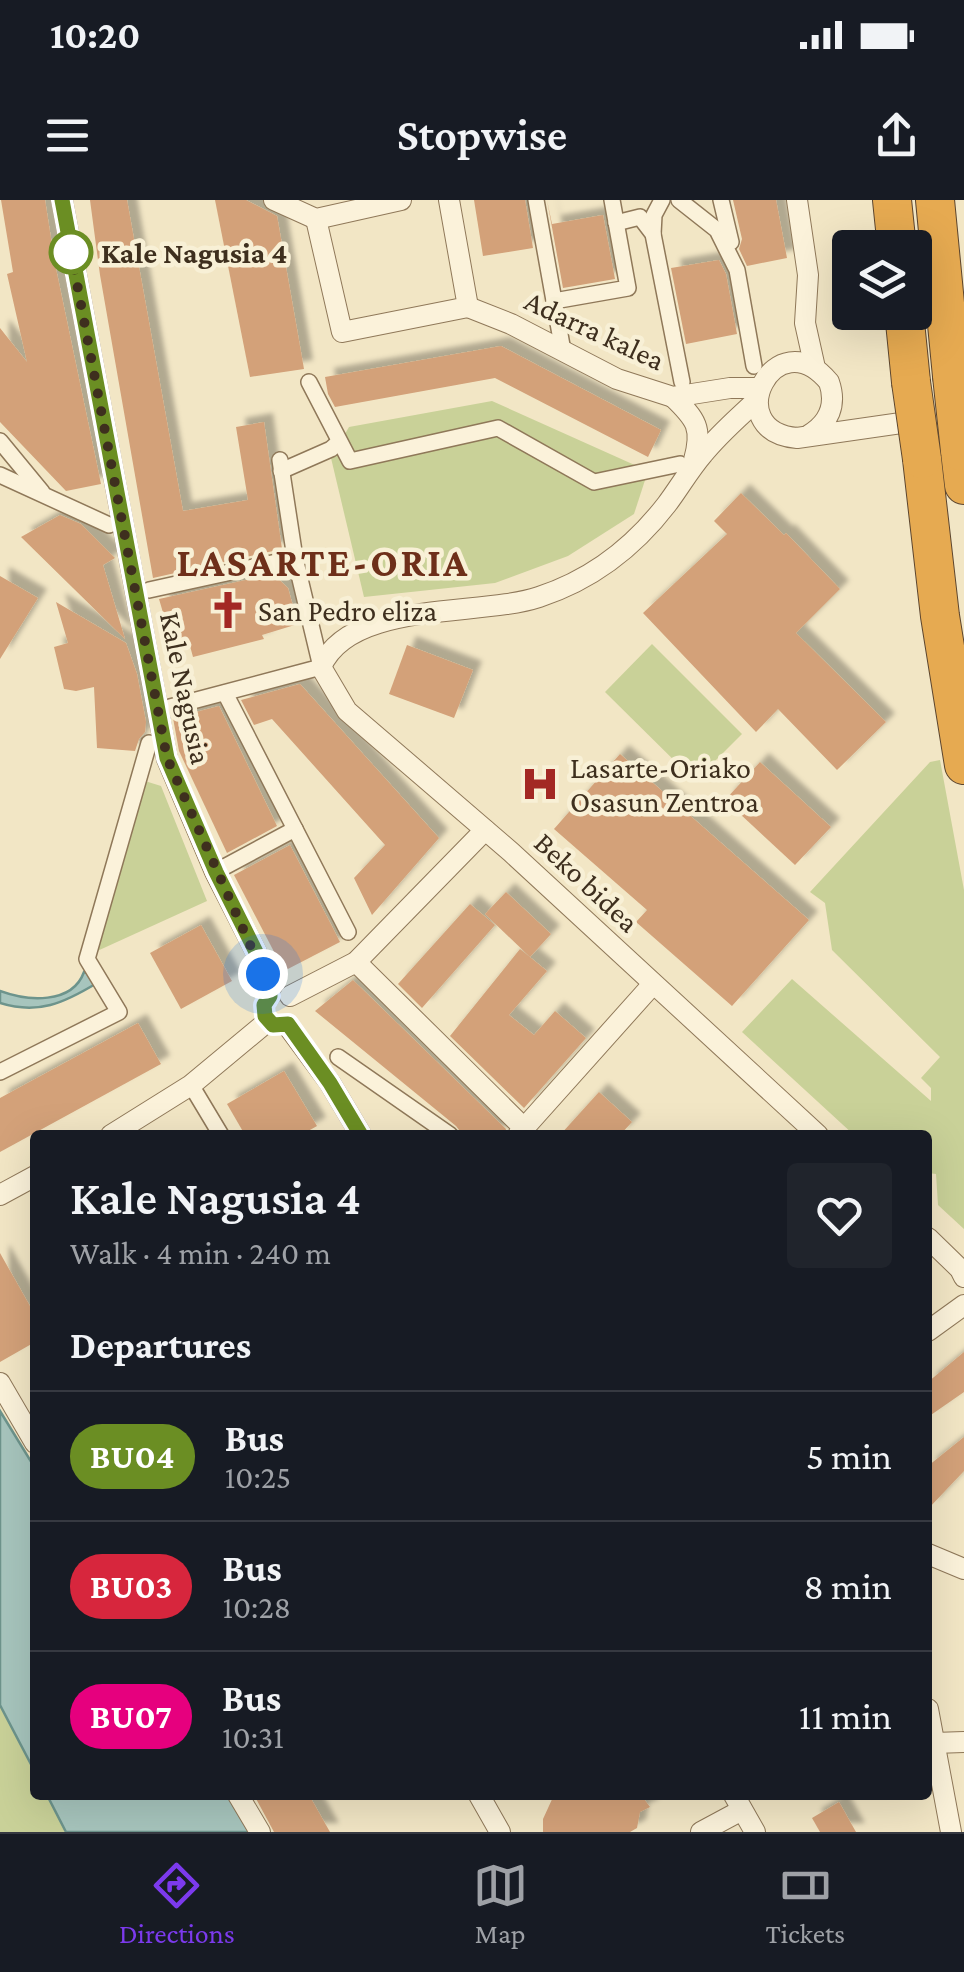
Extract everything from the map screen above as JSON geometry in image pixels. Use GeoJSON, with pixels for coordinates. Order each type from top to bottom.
{"type":"FeatureCollection","features":[{"type":"Feature","properties":{"kind":"highway"},"geometry":{"type":"LineString","coordinates":[[892,200],[895,230]]}},
{"type":"Feature","properties":{"kind":"highway"},"geometry":{"type":"LineString","coordinates":[[935,200],[963,451]]}},
{"type":"Feature","properties":{"kind":"highway"},"geometry":{"type":"LineString","coordinates":[[906,330],[940,616],[964,765]]}},
{"type":"Feature","properties":{"kind":"street","name":"Kale Nagusia"},"geometry":{"type":"LineString","coordinates":[[62,200],[167,758],[216,872],[280,996]]}},
{"type":"Feature","properties":{"kind":"street"},"geometry":{"type":"LineString","coordinates":[[274,200],[316,219],[401,200]]}},
{"type":"Feature","properties":{"kind":"street"},"geometry":{"type":"LineString","coordinates":[[316,219],[342,332],[468,306],[448,200]]}},
{"type":"Feature","properties":{"kind":"street"},"geometry":{"type":"LineString","coordinates":[[536,200],[563,351]]}},
{"type":"Feature","properties":{"kind":"street"},"geometry":{"type":"LineString","coordinates":[[554,301],[628,288],[612,200]]}},
{"type":"Feature","properties":{"kind":"street"},"geometry":{"type":"LineString","coordinates":[[662,200],[654,215],[652,234],[677,390],[699,432],[685,468]]}},
{"type":"Feature","properties":{"kind":"street"},"geometry":{"type":"LineString","coordinates":[[679,200],[717,230],[737,270]]}},
{"type":"Feature","properties":{"kind":"street"},"geometry":{"type":"LineString","coordinates":[[721,200],[754,366]]}},
{"type":"Feature","properties":{"kind":"street"},"geometry":{"type":"LineString","coordinates":[[797,200],[808,275],[805,323],[815,368]]}},
{"type":"Feature","properties":{"kind":"street"},"geometry":{"type":"LineString","coordinates":[[616,223],[640,217],[652,234]]}},
{"type":"Feature","properties":{"kind":"street","name":"Adarra kalea"},"geometry":{"type":"LineString","coordinates":[[468,306],[617,380],[677,390],[730,388],[758,394]]}},
{"type":"Feature","properties":{"kind":"street"},"geometry":{"type":"LineString","coordinates":[[322,668],[327,654],[339,643],[384,622],[494,608],[538,598],[577,582],[631,545],[685,468],[758,394],[763,379],[776,368],[805,323]]}},
{"type":"Feature","properties":{"kind":"street"},"geometry":{"type":"LineString","coordinates":[[776,368],[795,362],[815,368],[849,412],[873,425],[963,451]]}},
{"type":"Feature","properties":{"kind":"street"},"geometry":{"type":"LineString","coordinates":[[308,382],[350,462],[498,428],[594,482],[685,468]]}},
{"type":"Feature","properties":{"kind":"street"},"geometry":{"type":"LineString","coordinates":[[809,435],[828,418],[832,392]]}},
{"type":"Feature","properties":{"kind":"street"},"geometry":{"type":"LineString","coordinates":[[758,394],[766,425]]}},
{"type":"Feature","properties":{"kind":"street"},"geometry":{"type":"LineString","coordinates":[[723,432],[766,425],[787,437],[873,425]]}},
{"type":"Feature","properties":{"kind":"street"},"geometry":{"type":"LineString","coordinates":[[0,442],[48,499]]}},
{"type":"Feature","properties":{"kind":"street"},"geometry":{"type":"LineString","coordinates":[[322,668],[295,558],[281,465],[331,449],[339,442]]}},
{"type":"Feature","properties":{"kind":"street"},"geometry":{"type":"LineString","coordinates":[[0,475],[109,524]]}},
{"type":"Feature","properties":{"kind":"street"},"geometry":{"type":"LineString","coordinates":[[149,590],[295,558]]}},
{"type":"Feature","properties":{"kind":"street"},"geometry":{"type":"LineString","coordinates":[[170,708],[322,668]]}},
{"type":"Feature","properties":{"kind":"street","name":"Beko bidea"},"geometry":{"type":"LineString","coordinates":[[322,668],[347,711],[485,830],[813,1130]]}},
{"type":"Feature","properties":{"kind":"street"},"geometry":{"type":"LineString","coordinates":[[225,693],[348,932]]}},
{"type":"Feature","properties":{"kind":"street"},"geometry":{"type":"LineString","coordinates":[[0,1072],[119,1012],[87,959],[149,743]]}},
{"type":"Feature","properties":{"kind":"street"},"geometry":{"type":"LineString","coordinates":[[216,872],[295,829]]}},
{"type":"Feature","properties":{"kind":"street"},"geometry":{"type":"LineString","coordinates":[[358,1130],[330,1083],[264,1005],[356,962],[485,830]]}},
{"type":"Feature","properties":{"kind":"street"},"geometry":{"type":"LineString","coordinates":[[356,962],[519,1130]]}},
{"type":"Feature","properties":{"kind":"street"},"geometry":{"type":"LineString","coordinates":[[523,1130],[653,984]]}},
{"type":"Feature","properties":{"kind":"street"},"geometry":{"type":"LineString","coordinates":[[118,1130],[297,1011],[280,996]]}},
{"type":"Feature","properties":{"kind":"street"},"geometry":{"type":"LineString","coordinates":[[338,1056],[443,1130]]}},
{"type":"Feature","properties":{"kind":"street"},"geometry":{"type":"LineString","coordinates":[[191,1085],[218,1130]]}},
{"type":"Feature","properties":{"kind":"street"},"geometry":{"type":"LineString","coordinates":[[0,1195],[30,1179]]}},
{"type":"Feature","properties":{"kind":"street"},"geometry":{"type":"LineString","coordinates":[[932,1242],[964,1277]]}},
{"type":"Feature","properties":{"kind":"street"},"geometry":{"type":"LineString","coordinates":[[932,1328],[964,1305]]}},
{"type":"Feature","properties":{"kind":"street"},"geometry":{"type":"LineString","coordinates":[[0,1383],[30,1434]]}},
{"type":"Feature","properties":{"kind":"street"},"geometry":{"type":"LineString","coordinates":[[932,1556],[964,1569]]}},
{"type":"Feature","properties":{"kind":"street"},"geometry":{"type":"LineString","coordinates":[[932,1732],[951,1832]]}},
{"type":"Feature","properties":{"kind":"street"},"geometry":{"type":"LineString","coordinates":[[934,1743],[964,1742]]}},
{"type":"Feature","properties":{"kind":"street"},"geometry":{"type":"LineString","coordinates":[[241,1800],[260,1832]]}},
{"type":"Feature","properties":{"kind":"street"},"geometry":{"type":"LineString","coordinates":[[482,1800],[500,1832]]}},
{"type":"Feature","properties":{"kind":"street"},"geometry":{"type":"LineString","coordinates":[[701,1832],[738,1802],[755,1832]]}},
{"type":"Feature","properties":{"kind":"green space"},"geometry":{"type":"Polygon","coordinates":[[[492,401],[648,471],[634,514],[568,556],[495,583],[364,597],[331,458],[349,427],[492,401]]]}},
{"type":"Feature","properties":{"kind":"green space"},"geometry":{"type":"Polygon","coordinates":[[[652,644],[742,734],[695,781],[605,692],[652,644]]]}},
{"type":"Feature","properties":{"kind":"green space"},"geometry":{"type":"Polygon","coordinates":[[[940,760],[964,890],[964,1229],[938,1205],[936,1174],[932,1174],[932,1130],[849,1130],[742,1032],[792,979],[931,1101],[931,1088],[921,1078],[940,1057],[832,950],[825,903],[810,892],[930,762],[940,760]]]}},
{"type":"Feature","properties":{"kind":"green space"},"geometry":{"type":"Polygon","coordinates":[[[145,781],[161,786],[207,901],[95,952],[145,781]]]}},
{"type":"Feature","properties":{"kind":"green space"},"geometry":{"type":"Polygon","coordinates":[[[0,1705],[30,1762],[30,1800],[50,1800],[66,1832],[0,1832],[0,1705]]]}},
{"type":"Feature","properties":{"kind":"water"},"geometry":{"type":"Polygon","coordinates":[[[84,972],[93,975],[97,983],[62,1001],[27,1008],[0,1003],[0,991],[35,998],[59,995],[78,983],[84,972]]]}},
{"type":"Feature","properties":{"kind":"water"},"geometry":{"type":"Polygon","coordinates":[[[0,1411],[30,1460],[30,1762],[0,1705],[0,1411]]]}},
{"type":"Feature","properties":{"kind":"water"},"geometry":{"type":"Polygon","coordinates":[[[50,1800],[233,1800],[251,1832],[66,1832],[50,1800]]]}},
{"type":"Feature","properties":{"kind":"building"},"geometry":{"type":"Polygon","coordinates":[[[1,200],[45,200],[101,484],[66,491],[0,422],[0,328],[27,362],[7,274],[13,272],[1,200]]]}},
{"type":"Feature","properties":{"kind":"building"},"geometry":{"type":"Polygon","coordinates":[[[90,200],[127,200],[183,511],[248,500],[236,427],[264,422],[282,549],[153,578],[90,200]]]}},
{"type":"Feature","properties":{"kind":"building"},"geometry":{"type":"Polygon","coordinates":[[[215,200],[246,200],[277,216],[304,369],[250,377],[215,200]]]}},
{"type":"Feature","properties":{"kind":"building"},"geometry":{"type":"Polygon","coordinates":[[[474,200],[525,200],[533,248],[483,256],[474,200]]]}},
{"type":"Feature","properties":{"kind":"building"},"geometry":{"type":"Polygon","coordinates":[[[547,200],[552,224],[603,215],[615,279],[563,288],[547,200]]]}},
{"type":"Feature","properties":{"kind":"building"},"geometry":{"type":"Polygon","coordinates":[[[733,200],[776,200],[787,258],[747,266],[739,249],[742,239],[733,200]]]}},
{"type":"Feature","properties":{"kind":"building"},"geometry":{"type":"Polygon","coordinates":[[[719,260],[726,274],[737,334],[686,344],[671,268],[719,260]]]}},
{"type":"Feature","properties":{"kind":"building"},"geometry":{"type":"Polygon","coordinates":[[[501,346],[661,430],[648,457],[495,378],[335,407],[328,394],[325,377],[501,346]]]}},
{"type":"Feature","properties":{"kind":"building"},"geometry":{"type":"Polygon","coordinates":[[[741,493],[840,589],[796,633],[886,722],[837,770],[778,709],[756,732],[643,613],[727,534],[714,521],[741,493]]]}},
{"type":"Feature","properties":{"kind":"building"},"geometry":{"type":"Polygon","coordinates":[[[60,515],[81,524],[115,558],[103,565],[125,639],[21,537],[60,515]]]}},
{"type":"Feature","properties":{"kind":"building","name":"San Pedro eliza"},"geometry":{"type":"Polygon","coordinates":[[[273,574],[288,588],[298,624],[262,635],[264,639],[193,657],[190,646],[174,650],[159,599],[273,574]]]}},
{"type":"Feature","properties":{"kind":"building"},"geometry":{"type":"Polygon","coordinates":[[[0,576],[38,598],[0,659],[0,576]]]}},
{"type":"Feature","properties":{"kind":"building"},"geometry":{"type":"Polygon","coordinates":[[[56,602],[126,643],[137,674],[146,722],[135,751],[97,748],[94,687],[64,689],[54,647],[68,643],[56,602]]]}},
{"type":"Feature","properties":{"kind":"building"},"geometry":{"type":"Polygon","coordinates":[[[407,645],[473,670],[454,718],[389,694],[407,645]]]}},
{"type":"Feature","properties":{"kind":"building"},"geometry":{"type":"Polygon","coordinates":[[[300,684],[439,838],[372,915],[354,878],[385,845],[272,719],[254,725],[241,700],[300,684]]]}},
{"type":"Feature","properties":{"kind":"building"},"geometry":{"type":"Polygon","coordinates":[[[219,706],[277,826],[227,853],[179,751],[173,718],[219,706]]]}},
{"type":"Feature","properties":{"kind":"building"},"geometry":{"type":"Polygon","coordinates":[[[620,754],[809,920],[732,1006],[636,922],[647,910],[554,829],[620,754]]]}},
{"type":"Feature","properties":{"kind":"building"},"geometry":{"type":"Polygon","coordinates":[[[760,762],[831,827],[795,865],[725,800],[760,762]]]}},
{"type":"Feature","properties":{"kind":"building"},"geometry":{"type":"Polygon","coordinates":[[[290,845],[340,942],[284,971],[234,875],[290,845]]]}},
{"type":"Feature","properties":{"kind":"building"},"geometry":{"type":"Polygon","coordinates":[[[506,892],[551,934],[530,957],[485,914],[506,892]]]}},
{"type":"Feature","properties":{"kind":"building"},"geometry":{"type":"Polygon","coordinates":[[[470,904],[495,925],[422,1008],[398,984],[470,904]]]}},
{"type":"Feature","properties":{"kind":"building"},"geometry":{"type":"Polygon","coordinates":[[[201,925],[232,981],[181,1009],[150,953],[201,925]]]}},
{"type":"Feature","properties":{"kind":"building"},"geometry":{"type":"Polygon","coordinates":[[[520,949],[547,971],[509,1015],[534,1035],[555,1011],[586,1038],[524,1108],[450,1036],[520,949]]]}},
{"type":"Feature","properties":{"kind":"building"},"geometry":{"type":"Polygon","coordinates":[[[353,980],[506,1130],[459,1130],[315,1011],[353,980]]]}},
{"type":"Feature","properties":{"kind":"building"},"geometry":{"type":"Polygon","coordinates":[[[138,1023],[161,1064],[40,1130],[30,1130],[30,1136],[0,1152],[0,1098],[138,1023]]]}},
{"type":"Feature","properties":{"kind":"building"},"geometry":{"type":"Polygon","coordinates":[[[284,1071],[317,1126],[310,1130],[242,1130],[227,1104],[284,1071]]]}},
{"type":"Feature","properties":{"kind":"building"},"geometry":{"type":"Polygon","coordinates":[[[599,1092],[632,1122],[625,1130],[565,1130],[599,1092]]]}},
{"type":"Feature","properties":{"kind":"building"},"geometry":{"type":"Polygon","coordinates":[[[0,1253],[30,1306],[30,1345],[0,1362],[0,1253]]]}},
{"type":"Feature","properties":{"kind":"building"},"geometry":{"type":"Polygon","coordinates":[[[964,1352],[964,1392],[932,1414],[932,1379],[964,1352]]]}},
{"type":"Feature","properties":{"kind":"building"},"geometry":{"type":"Polygon","coordinates":[[[964,1437],[964,1471],[932,1505],[932,1463],[964,1437]]]}},
{"type":"Feature","properties":{"kind":"building"},"geometry":{"type":"Polygon","coordinates":[[[257,1800],[312,1800],[330,1832],[274,1832],[257,1800]]]}},
{"type":"Feature","properties":{"kind":"building"},"geometry":{"type":"Polygon","coordinates":[[[552,1800],[645,1800],[650,1807],[640,1812],[637,1828],[630,1832],[543,1832],[543,1819],[552,1800]]]}},
{"type":"Feature","properties":{"kind":"building"},"geometry":{"type":"Polygon","coordinates":[[[839,1802],[856,1832],[820,1832],[812,1818],[839,1802]]]}},
{"type":"Feature","properties":{"kind":"bus line","name":"BU04"},"geometry":{"type":"LineString","coordinates":[[62,200],[167,758],[177,787],[256,952],[270,996],[264,1005],[265,1016],[273,1025],[288,1024],[358,1130]]}},
{"type":"Feature","properties":{"kind":"place","name":"Kale Nagusia 4"},"geometry":{"type":"Point","coordinates":[71,252]}},
{"type":"Feature","properties":{"kind":"place","name":"San Pedro eliza"},"geometry":{"type":"Point","coordinates":[228,610]}},
{"type":"Feature","properties":{"kind":"place","name":"Lasarte-Oriako Osasun Zentroa"},"geometry":{"type":"Point","coordinates":[540,784]}},
{"type":"Feature","properties":{"kind":"district","name":"LASARTE-ORIA"},"geometry":{"type":"Point","coordinates":[323,562]}},
{"type":"Feature","properties":{"kind":"route"},"geometry":{"type":"LineString","coordinates":[[71,252],[167,758],[263,974]]}}]}
